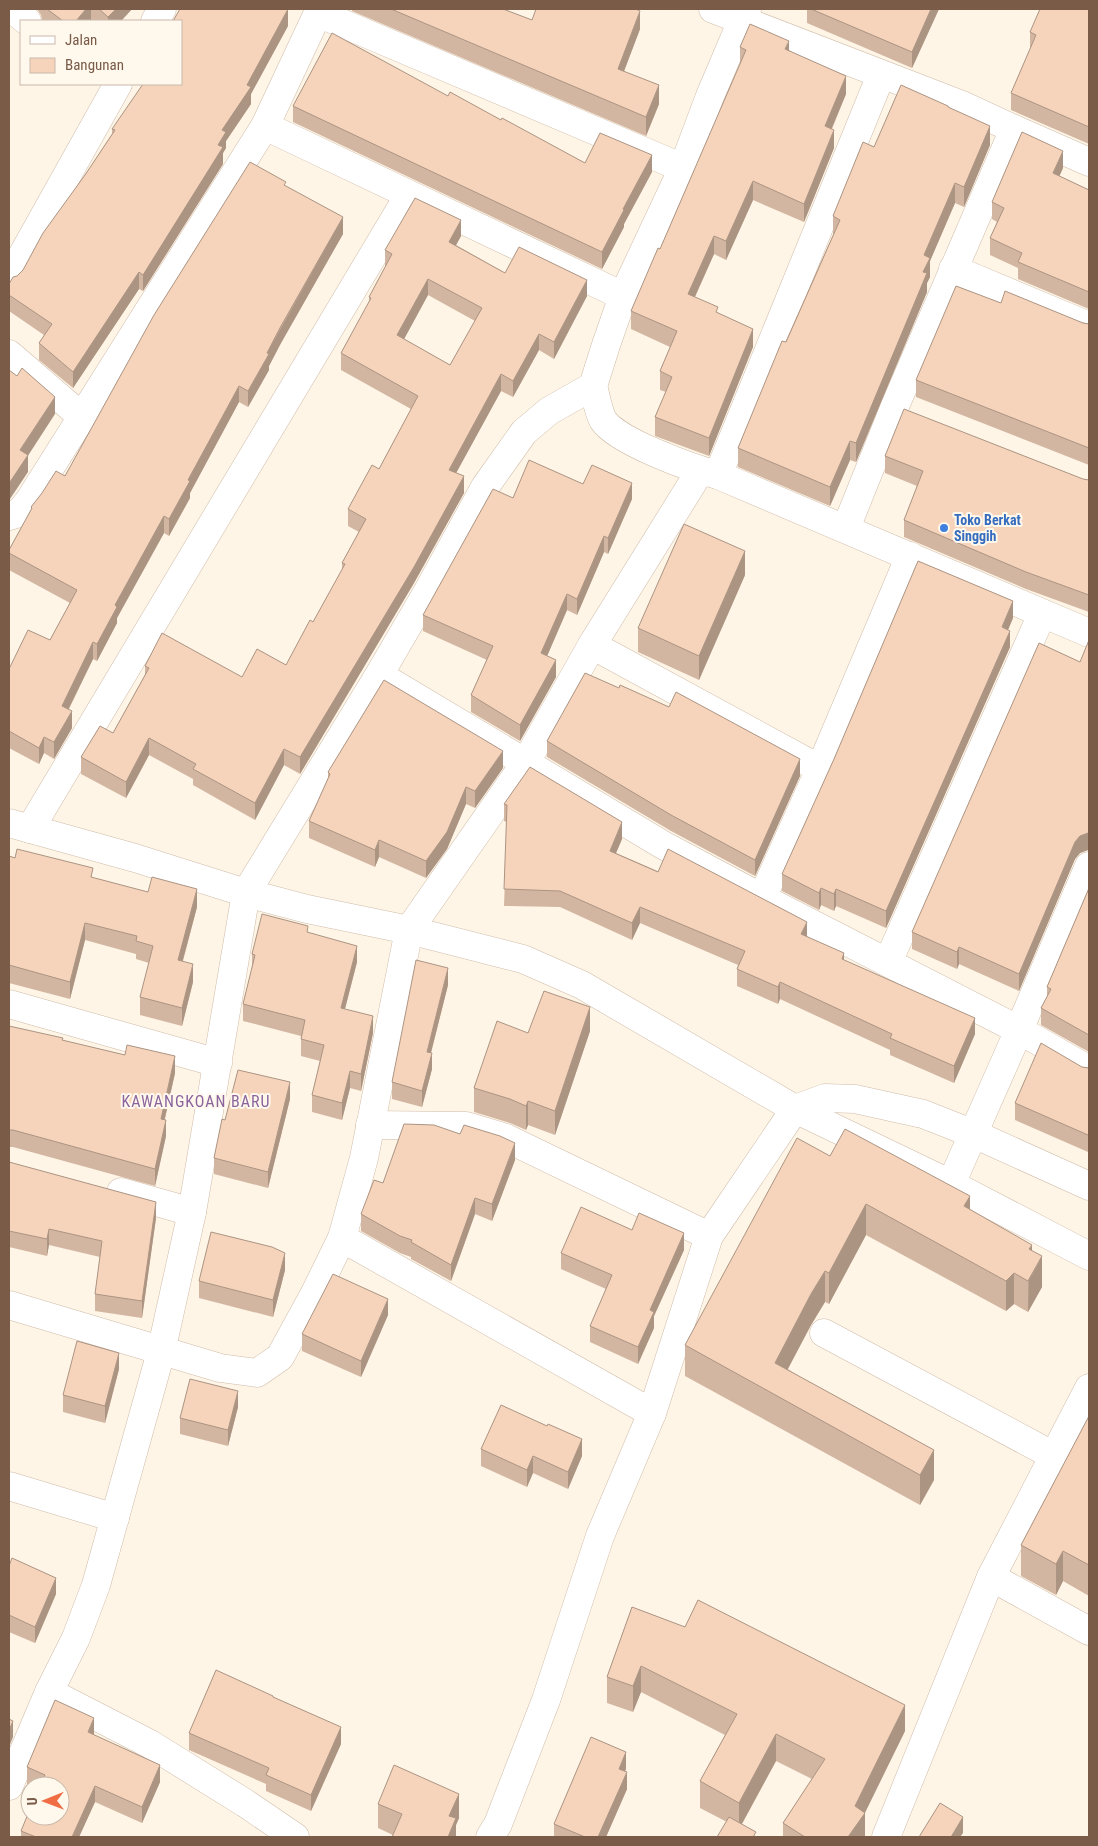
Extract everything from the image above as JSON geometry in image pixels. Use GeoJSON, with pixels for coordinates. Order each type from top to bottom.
{"type":"FeatureCollection","features":[{"type":"Feature","properties":{"kind":"street"},"geometry":{"type":"LineString","coordinates":[[12,9],[26,20]]}},
{"type":"Feature","properties":{"kind":"street"},"geometry":{"type":"LineString","coordinates":[[156,20],[162,9]]}},
{"type":"Feature","properties":{"kind":"street"},"geometry":{"type":"LineString","coordinates":[[713,9],[745,14],[882,75],[962,105],[1089,162]]}},
{"type":"Feature","properties":{"kind":"street"},"geometry":{"type":"LineString","coordinates":[[9,516],[19,512],[29,501],[266,126],[314,11],[683,168]]}},
{"type":"Feature","properties":{"kind":"street"},"geometry":{"type":"LineString","coordinates":[[745,14],[710,96],[683,168],[623,296],[606,344],[593,386],[603,420],[621,435],[652,451],[846,528],[1089,633]]}},
{"type":"Feature","properties":{"kind":"street"},"geometry":{"type":"LineString","coordinates":[[9,1305],[220,1368],[258,1373],[280,1357],[315,1294],[342,1238],[364,1158],[409,930],[526,762],[592,645],[709,473],[882,75]]}},
{"type":"Feature","properties":{"kind":"street"},"geometry":{"type":"LineString","coordinates":[[9,279],[110,87]]}},
{"type":"Feature","properties":{"kind":"street"},"geometry":{"type":"LineString","coordinates":[[266,126],[623,296]]}},
{"type":"Feature","properties":{"kind":"street"},"geometry":{"type":"LineString","coordinates":[[846,528],[904,410],[953,270],[1014,129]]}},
{"type":"Feature","properties":{"kind":"street"},"geometry":{"type":"LineString","coordinates":[[409,195],[19,826],[307,909],[409,930],[523,959],[582,984],[795,1109],[951,1184],[1089,1256]]}},
{"type":"Feature","properties":{"kind":"street"},"geometry":{"type":"LineString","coordinates":[[953,270],[1089,326]]}},
{"type":"Feature","properties":{"kind":"street"},"geometry":{"type":"LineString","coordinates":[[9,354],[81,416]]}},
{"type":"Feature","properties":{"kind":"street"},"geometry":{"type":"LineString","coordinates":[[9,1786],[49,1692],[76,1638],[96,1585],[162,1352],[192,1212],[246,892],[428,592],[485,487],[524,432],[549,411],[593,386]]}},
{"type":"Feature","properties":{"kind":"street"},"geometry":{"type":"LineString","coordinates":[[762,898],[820,769],[910,556]]}},
{"type":"Feature","properties":{"kind":"street"},"geometry":{"type":"LineString","coordinates":[[888,962],[1042,614]]}},
{"type":"Feature","properties":{"kind":"street"},"geometry":{"type":"LineString","coordinates":[[592,645],[820,769]]}},
{"type":"Feature","properties":{"kind":"street"},"geometry":{"type":"LineString","coordinates":[[379,675],[663,845],[1019,1030],[1089,1070]]}},
{"type":"Feature","properties":{"kind":"street"},"geometry":{"type":"LineString","coordinates":[[951,1184],[1089,866]]}},
{"type":"Feature","properties":{"kind":"street"},"geometry":{"type":"LineString","coordinates":[[9,1004],[218,1063]]}},
{"type":"Feature","properties":{"kind":"street"},"geometry":{"type":"LineString","coordinates":[[490,1837],[498,1824],[546,1700],[600,1536],[652,1413],[709,1236],[795,1109],[825,1098],[855,1099],[923,1114],[974,1134],[1089,1186]]}},
{"type":"Feature","properties":{"kind":"street"},"geometry":{"type":"LineString","coordinates":[[370,1125],[466,1126],[506,1138],[709,1236]]}},
{"type":"Feature","properties":{"kind":"street"},"geometry":{"type":"LineString","coordinates":[[96,1186],[192,1212]]}},
{"type":"Feature","properties":{"kind":"street"},"geometry":{"type":"LineString","coordinates":[[342,1238],[652,1413]]}},
{"type":"Feature","properties":{"kind":"street"},"geometry":{"type":"LineString","coordinates":[[824,1333],[1054,1456]]}},
{"type":"Feature","properties":{"kind":"street"},"geometry":{"type":"LineString","coordinates":[[886,1837],[991,1577],[1089,1388]]}},
{"type":"Feature","properties":{"kind":"street"},"geometry":{"type":"LineString","coordinates":[[9,1486],[115,1518]]}},
{"type":"Feature","properties":{"kind":"street"},"geometry":{"type":"LineString","coordinates":[[991,1577],[1089,1631]]}},
{"type":"Feature","properties":{"kind":"street"},"geometry":{"type":"LineString","coordinates":[[49,1692],[150,1744],[245,1803],[295,1837]]}},
{"type":"Feature","properties":{"kind":"building"},"geometry":{"type":"Polygon","coordinates":[[[47,9],[86,9],[77,20],[62,20],[47,9]]]}},
{"type":"Feature","properties":{"kind":"building"},"geometry":{"type":"Polygon","coordinates":[[[99,9],[116,9],[108,17],[99,9]]]}},
{"type":"Feature","properties":{"kind":"building"},"geometry":{"type":"Polygon","coordinates":[[[180,9],[288,9],[247,85],[251,87],[222,130],[226,132],[218,145],[223,147],[143,275],[139,272],[73,372],[39,343],[52,324],[9,295],[9,284],[13,277],[23,270],[43,233],[85,175],[115,130],[112,129],[142,85],[182,85],[182,20],[174,20],[180,9]]]}},
{"type":"Feature","properties":{"kind":"building"},"geometry":{"type":"Polygon","coordinates":[[[391,9],[503,9],[532,20],[536,9],[636,9],[640,11],[618,69],[659,85],[646,117],[391,9]]]}},
{"type":"Feature","properties":{"kind":"building"},"geometry":{"type":"Polygon","coordinates":[[[811,9],[931,9],[912,52],[811,9]]]}},
{"type":"Feature","properties":{"kind":"building"},"geometry":{"type":"Polygon","coordinates":[[[1040,9],[1089,9],[1089,127],[1011,93],[1036,35],[1030,32],[1040,9]]]}},
{"type":"Feature","properties":{"kind":"building"},"geometry":{"type":"Polygon","coordinates":[[[750,24],[789,41],[785,49],[846,76],[825,126],[834,130],[804,204],[753,181],[726,241],[714,236],[688,294],[718,307],[716,312],[753,329],[709,438],[655,417],[672,377],[660,371],[677,331],[631,311],[658,248],[660,249],[746,50],[740,47],[750,24]]]}},
{"type":"Feature","properties":{"kind":"building"},"geometry":{"type":"Polygon","coordinates":[[[332,33],[448,96],[450,92],[585,163],[600,133],[652,155],[602,252],[293,106],[332,33]]]}},
{"type":"Feature","properties":{"kind":"building"},"geometry":{"type":"Polygon","coordinates":[[[901,85],[990,126],[964,187],[955,183],[924,255],[930,258],[923,272],[927,273],[856,443],[850,441],[830,487],[738,448],[782,341],[786,342],[840,220],[833,216],[863,142],[874,147],[901,85]]]}},
{"type":"Feature","properties":{"kind":"building"},"geometry":{"type":"Polygon","coordinates":[[[1022,132],[1063,151],[1053,173],[1089,190],[1089,292],[1018,262],[1022,253],[990,238],[1004,208],[992,202],[1022,132]]]}},
{"type":"Feature","properties":{"kind":"building"},"geometry":{"type":"Polygon","coordinates":[[[250,162],[286,182],[284,185],[343,217],[281,326],[267,353],[269,354],[248,391],[239,386],[169,519],[164,516],[115,605],[117,607],[97,644],[93,642],[62,706],[72,711],[54,742],[44,737],[39,748],[9,731],[9,669],[28,630],[50,640],[77,590],[9,553],[9,550],[31,507],[56,471],[65,476],[154,315],[250,162]]]}},
{"type":"Feature","properties":{"kind":"building"},"geometry":{"type":"Polygon","coordinates":[[[415,198],[461,220],[449,242],[505,273],[519,247],[587,280],[554,342],[539,334],[513,381],[501,374],[449,470],[464,476],[414,567],[300,757],[284,749],[255,803],[193,769],[196,764],[149,738],[126,782],[81,757],[100,726],[113,733],[149,668],[145,666],[162,633],[242,677],[257,649],[286,665],[310,620],[313,622],[345,564],[342,563],[366,519],[348,509],[372,465],[379,469],[418,396],[341,353],[392,254],[385,250],[415,198]],[[428,279],[397,335],[450,365],[482,308],[428,279]]]}},
{"type":"Feature","properties":{"kind":"building"},"geometry":{"type":"Polygon","coordinates":[[[956,286],[1001,303],[1005,291],[1089,324],[1089,448],[916,380],[956,286]]]}},
{"type":"Feature","properties":{"kind":"building"},"geometry":{"type":"Polygon","coordinates":[[[22,368],[55,397],[20,450],[28,455],[9,482],[9,370],[17,376],[22,368]]]}},
{"type":"Feature","properties":{"kind":"building"},"geometry":{"type":"Polygon","coordinates":[[[904,409],[1089,480],[1089,595],[1026,572],[904,520],[923,471],[885,456],[904,409]]]}},
{"type":"Feature","properties":{"kind":"building"},"geometry":{"type":"Polygon","coordinates":[[[529,460],[583,484],[592,465],[632,483],[608,538],[604,536],[577,599],[567,594],[541,653],[556,660],[520,725],[471,695],[493,646],[423,615],[493,489],[513,498],[529,460]]]}},
{"type":"Feature","properties":{"kind":"building"},"geometry":{"type":"Polygon","coordinates":[[[684,524],[745,551],[699,656],[638,628],[684,524]]]}},
{"type":"Feature","properties":{"kind":"building"},"geometry":{"type":"Polygon","coordinates":[[[918,561],[1013,601],[1002,627],[1010,631],[886,911],[836,889],[834,894],[821,888],[819,893],[782,874],[834,759],[918,561]]]}},
{"type":"Feature","properties":{"kind":"building"},"geometry":{"type":"Polygon","coordinates":[[[1089,640],[1089,834],[1080,836],[1075,842],[1019,974],[959,947],[957,952],[912,932],[1039,643],[1080,662],[1089,640]]]}},
{"type":"Feature","properties":{"kind":"building"},"geometry":{"type":"Polygon","coordinates":[[[585,673],[619,688],[620,685],[669,707],[676,692],[800,759],[755,860],[671,815],[547,741],[585,673]]]}},
{"type":"Feature","properties":{"kind":"building"},"geometry":{"type":"Polygon","coordinates":[[[384,680],[503,751],[475,791],[466,787],[447,832],[426,861],[379,840],[375,850],[309,821],[330,774],[328,772],[384,680]]]}},
{"type":"Feature","properties":{"kind":"building"},"geometry":{"type":"Polygon","coordinates":[[[530,767],[622,822],[610,851],[658,872],[668,849],[807,922],[801,934],[844,953],[842,959],[975,1018],[954,1066],[890,1038],[892,1034],[780,982],[778,987],[737,969],[745,951],[640,907],[632,923],[560,891],[504,889],[507,805],[504,804],[530,767]]]}},
{"type":"Feature","properties":{"kind":"building"},"geometry":{"type":"Polygon","coordinates":[[[17,849],[93,868],[91,877],[148,892],[152,877],[197,889],[178,960],[193,964],[182,1008],[140,997],[153,946],[136,941],[137,936],[85,923],[70,982],[9,965],[9,856],[15,858],[17,849]]]}},
{"type":"Feature","properties":{"kind":"building"},"geometry":{"type":"Polygon","coordinates":[[[1089,888],[1089,1035],[1041,1008],[1051,989],[1047,987],[1089,888]]]}},
{"type":"Feature","properties":{"kind":"building"},"geometry":{"type":"Polygon","coordinates":[[[262,914],[308,926],[307,932],[357,946],[341,1008],[373,1016],[361,1074],[350,1071],[342,1103],[312,1095],[324,1045],[301,1039],[305,1020],[243,1004],[255,955],[252,954],[262,914]]]}},
{"type":"Feature","properties":{"kind":"building"},"geometry":{"type":"Polygon","coordinates":[[[416,960],[448,968],[427,1052],[432,1053],[422,1091],[392,1082],[416,960]]]}},
{"type":"Feature","properties":{"kind":"building"},"geometry":{"type":"Polygon","coordinates":[[[544,991],[590,1007],[555,1111],[528,1101],[526,1106],[474,1088],[497,1021],[528,1033],[544,991]]]}},
{"type":"Feature","properties":{"kind":"building"},"geometry":{"type":"Polygon","coordinates":[[[9,1026],[125,1055],[127,1045],[175,1056],[161,1119],[166,1120],[155,1169],[9,1130],[9,1026]]]}},
{"type":"Feature","properties":{"kind":"building"},"geometry":{"type":"Polygon","coordinates":[[[1041,1043],[1082,1067],[1089,1068],[1088,1135],[1015,1103],[1041,1043]]]}},
{"type":"Feature","properties":{"kind":"building"},"geometry":{"type":"Polygon","coordinates":[[[238,1070],[290,1082],[268,1172],[214,1158],[222,1119],[225,1120],[238,1070]]]}},
{"type":"Feature","properties":{"kind":"building"},"geometry":{"type":"Polygon","coordinates":[[[404,1124],[434,1125],[460,1134],[464,1125],[500,1136],[515,1143],[492,1204],[475,1198],[451,1265],[411,1242],[412,1240],[400,1236],[361,1214],[374,1180],[383,1183],[404,1124]]]}},
{"type":"Feature","properties":{"kind":"building"},"geometry":{"type":"Polygon","coordinates":[[[845,1129],[970,1196],[964,1206],[1032,1245],[1029,1249],[1042,1256],[1028,1281],[1014,1273],[1006,1281],[866,1204],[829,1273],[825,1271],[811,1294],[775,1363],[934,1450],[920,1475],[685,1345],[797,1138],[830,1156],[845,1129]]]}},
{"type":"Feature","properties":{"kind":"building"},"geometry":{"type":"Polygon","coordinates":[[[9,1162],[156,1202],[142,1301],[95,1294],[102,1241],[49,1229],[47,1239],[9,1231],[9,1162]]]}},
{"type":"Feature","properties":{"kind":"building"},"geometry":{"type":"Polygon","coordinates":[[[581,1207],[632,1230],[639,1213],[684,1233],[650,1310],[654,1312],[638,1347],[590,1326],[612,1275],[561,1253],[581,1207]]]}},
{"type":"Feature","properties":{"kind":"building"},"geometry":{"type":"Polygon","coordinates":[[[211,1232],[272,1247],[285,1253],[273,1300],[199,1281],[211,1232]]]}},
{"type":"Feature","properties":{"kind":"building"},"geometry":{"type":"Polygon","coordinates":[[[333,1274],[388,1299],[361,1361],[302,1334],[333,1274]]]}},
{"type":"Feature","properties":{"kind":"building"},"geometry":{"type":"Polygon","coordinates":[[[77,1341],[119,1353],[105,1406],[63,1395],[77,1341]]]}},
{"type":"Feature","properties":{"kind":"building"},"geometry":{"type":"Polygon","coordinates":[[[190,1379],[238,1391],[228,1430],[180,1418],[190,1379]]]}},
{"type":"Feature","properties":{"kind":"building"},"geometry":{"type":"Polygon","coordinates":[[[501,1405],[547,1426],[548,1424],[582,1439],[568,1472],[533,1456],[527,1470],[481,1449],[501,1405]]]}},
{"type":"Feature","properties":{"kind":"building"},"geometry":{"type":"Polygon","coordinates":[[[1089,1416],[1089,1565],[1063,1551],[1056,1564],[1021,1545],[1089,1416]]]}},
{"type":"Feature","properties":{"kind":"building"},"geometry":{"type":"Polygon","coordinates":[[[12,1558],[56,1578],[35,1627],[9,1615],[9,1566],[12,1558]]]}},
{"type":"Feature","properties":{"kind":"building"},"geometry":{"type":"Polygon","coordinates":[[[698,1600],[905,1705],[855,1806],[865,1813],[848,1837],[805,1837],[783,1823],[825,1759],[776,1734],[739,1803],[700,1781],[737,1714],[641,1666],[633,1686],[607,1677],[632,1607],[685,1627],[698,1600]]]}},
{"type":"Feature","properties":{"kind":"building"},"geometry":{"type":"Polygon","coordinates":[[[216,1670],[341,1727],[311,1795],[266,1775],[269,1768],[189,1733],[216,1670]]]}},
{"type":"Feature","properties":{"kind":"building"},"geometry":{"type":"Polygon","coordinates":[[[55,1700],[94,1718],[88,1732],[160,1765],[142,1807],[95,1786],[72,1837],[36,1837],[21,1831],[23,1826],[70,1826],[70,1776],[45,1776],[27,1767],[55,1700]]]}},
{"type":"Feature","properties":{"kind":"building"},"geometry":{"type":"Polygon","coordinates":[[[9,1719],[13,1721],[9,1730],[9,1719]]]}},
{"type":"Feature","properties":{"kind":"building"},"geometry":{"type":"Polygon","coordinates":[[[591,1737],[626,1752],[619,1769],[627,1772],[598,1837],[585,1837],[554,1824],[591,1737]]]}},
{"type":"Feature","properties":{"kind":"building"},"geometry":{"type":"Polygon","coordinates":[[[394,1765],[459,1794],[449,1816],[456,1818],[448,1837],[392,1837],[402,1814],[378,1804],[394,1765]]]}},
{"type":"Feature","properties":{"kind":"building"},"geometry":{"type":"Polygon","coordinates":[[[940,1803],[963,1817],[951,1837],[919,1837],[940,1803]]]}},
{"type":"Feature","properties":{"kind":"building"},"geometry":{"type":"Polygon","coordinates":[[[729,1817],[756,1832],[753,1837],[717,1837],[729,1817]]]}},
{"type":"Feature","properties":{"kind":"place","name":"Toko Berkat Singgih"},"geometry":{"type":"Point","coordinates":[944,528]}},
{"type":"Feature","properties":{"kind":"district","name":"KAWANGKOAN BARU"},"geometry":{"type":"Point","coordinates":[196,1101]}}]}
